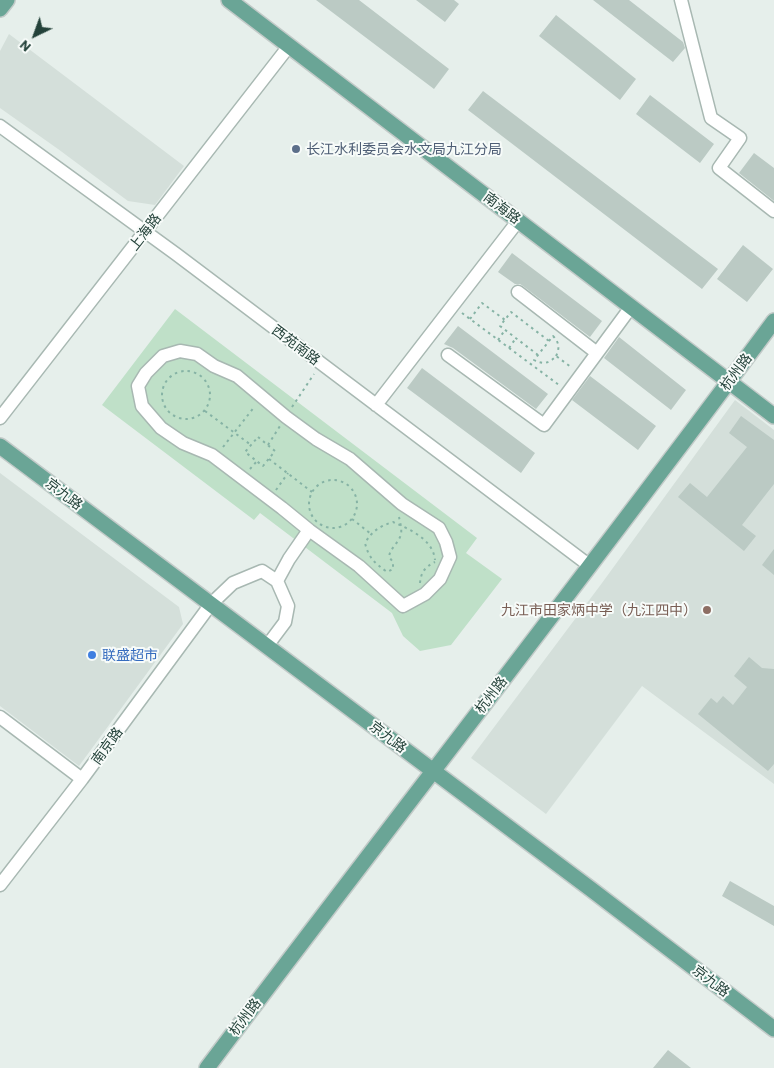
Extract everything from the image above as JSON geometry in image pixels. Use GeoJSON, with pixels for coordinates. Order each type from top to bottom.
{"type":"FeatureCollection","features":[{"type":"Feature","properties":{"kind":"main road"},"geometry":{"type":"LineString","coordinates":[[0,9],[7,0]]}},
{"type":"Feature","properties":{"kind":"main road","name":"南海路"},"geometry":{"type":"LineString","coordinates":[[229,0],[774,416]]}},
{"type":"Feature","properties":{"kind":"main road","name":"杭州路"},"geometry":{"type":"LineString","coordinates":[[211,1066],[774,321]]}},
{"type":"Feature","properties":{"kind":"main road","name":"京九路"},"geometry":{"type":"LineString","coordinates":[[0,446],[774,1029]]}},
{"type":"Feature","properties":{"kind":"street"},"geometry":{"type":"LineString","coordinates":[[681,0],[711,118],[740,138],[718,168],[774,211]]}},
{"type":"Feature","properties":{"kind":"street","name":"上海路"},"geometry":{"type":"LineString","coordinates":[[0,418],[289,46]]}},
{"type":"Feature","properties":{"kind":"street","name":"西苑南路"},"geometry":{"type":"LineString","coordinates":[[0,126],[321,363],[590,566]]}},
{"type":"Feature","properties":{"kind":"street"},"geometry":{"type":"LineString","coordinates":[[376,405],[518,221]]}},
{"type":"Feature","properties":{"kind":"street"},"geometry":{"type":"LineString","coordinates":[[518,292],[597,353]]}},
{"type":"Feature","properties":{"kind":"street"},"geometry":{"type":"LineString","coordinates":[[448,355],[544,425],[631,307]]}},
{"type":"Feature","properties":{"kind":"street"},"geometry":{"type":"LineString","coordinates":[[180,351],[197,354],[214,366],[237,376],[286,417],[316,439],[350,460],[402,504],[439,528],[446,542],[450,558],[440,579],[425,594],[403,606],[359,566],[215,457],[183,443],[161,428],[142,406],[138,386],[146,373],[163,356],[180,351]]}},
{"type":"Feature","properties":{"kind":"street"},"geometry":{"type":"LineString","coordinates":[[267,646],[285,622],[288,606],[277,581],[289,559],[309,530]]}},
{"type":"Feature","properties":{"kind":"street","name":"南京路"},"geometry":{"type":"LineString","coordinates":[[0,885],[5,868],[82,779],[211,604],[233,583],[262,571],[277,581]]}},
{"type":"Feature","properties":{"kind":"street"},"geometry":{"type":"LineString","coordinates":[[0,717],[82,779]]}},
{"type":"Feature","properties":{"kind":"path"},"geometry":{"type":"LineString","coordinates":[[470,319],[482,303],[505,320]]}},
{"type":"Feature","properties":{"kind":"path"},"geometry":{"type":"LineString","coordinates":[[452,306],[568,392]]}},
{"type":"Feature","properties":{"kind":"path"},"geometry":{"type":"LineString","coordinates":[[538,355],[500,326],[511,312],[549,341]]}},
{"type":"Feature","properties":{"kind":"path"},"geometry":{"type":"LineString","coordinates":[[498,340],[505,330]]}},
{"type":"Feature","properties":{"kind":"path"},"geometry":{"type":"LineString","coordinates":[[553,336],[559,348],[556,356],[550,362],[542,363],[534,360],[538,355],[549,341],[553,336]]}},
{"type":"Feature","properties":{"kind":"path"},"geometry":{"type":"LineString","coordinates":[[509,348],[516,338]]}},
{"type":"Feature","properties":{"kind":"path"},"geometry":{"type":"LineString","coordinates":[[556,356],[581,375]]}},
{"type":"Feature","properties":{"kind":"path"},"geometry":{"type":"LineString","coordinates":[[268,445],[321,363]]}},
{"type":"Feature","properties":{"kind":"path"},"geometry":{"type":"LineString","coordinates":[[184,371],[199,375],[209,387],[210,395],[205,411],[191,419],[175,417],[168,412],[161,398],[164,383],[176,373],[184,371]]}},
{"type":"Feature","properties":{"kind":"path"},"geometry":{"type":"LineString","coordinates":[[215,457],[262,397]]}},
{"type":"Feature","properties":{"kind":"path"},"geometry":{"type":"LineString","coordinates":[[205,411],[251,445]]}},
{"type":"Feature","properties":{"kind":"path"},"geometry":{"type":"LineString","coordinates":[[258,436],[268,445],[275,451],[263,466],[246,452],[258,436]]}},
{"type":"Feature","properties":{"kind":"path"},"geometry":{"type":"LineString","coordinates":[[269,459],[312,492]]}},
{"type":"Feature","properties":{"kind":"path"},"geometry":{"type":"LineString","coordinates":[[270,498],[288,473]]}},
{"type":"Feature","properties":{"kind":"path"},"geometry":{"type":"LineString","coordinates":[[331,480],[339,480],[346,484],[356,496],[356,512],[352,520],[338,528],[322,526],[311,515],[309,499],[312,492],[317,486],[331,480]]}},
{"type":"Feature","properties":{"kind":"path"},"geometry":{"type":"LineString","coordinates":[[402,504],[399,516],[400,525],[402,530],[400,538],[389,553],[389,557],[393,562],[393,569],[387,572],[374,562],[368,553],[365,543],[371,534],[382,525],[393,522],[400,525],[418,535],[429,545],[435,554],[436,562]]}},
{"type":"Feature","properties":{"kind":"path"},"geometry":{"type":"LineString","coordinates":[[352,520],[371,534]]}},
{"type":"Feature","properties":{"kind":"shaded area"},"geometry":{"type":"Polygon","coordinates":[[[9,34],[184,166],[155,205],[128,201],[0,108],[0,51],[9,34]]]}},
{"type":"Feature","properties":{"kind":"shaded area","name":"九江市田家炳中学（九江四中）"},"geometry":{"type":"Polygon","coordinates":[[[735,400],[774,430],[774,784],[642,686],[546,814],[471,758],[602,583],[735,400]]]}},
{"type":"Feature","properties":{"kind":"shaded area"},"geometry":{"type":"Polygon","coordinates":[[[0,473],[179,607],[183,624],[79,766],[0,706],[0,473]]]}},
{"type":"Feature","properties":{"kind":"green space"},"geometry":{"type":"Polygon","coordinates":[[[175,309],[477,538],[466,553],[502,579],[451,645],[420,651],[403,636],[392,613],[260,513],[254,520],[102,405],[175,309]]]}},
{"type":"Feature","properties":{"kind":"building"},"geometry":{"type":"Polygon","coordinates":[[[316,0],[359,0],[449,69],[434,89],[316,0]]]}},
{"type":"Feature","properties":{"kind":"building"},"geometry":{"type":"Polygon","coordinates":[[[416,0],[454,0],[459,4],[445,22],[416,0]]]}},
{"type":"Feature","properties":{"kind":"building"},"geometry":{"type":"Polygon","coordinates":[[[593,0],[629,0],[683,42],[685,48],[673,62],[593,0]]]}},
{"type":"Feature","properties":{"kind":"building"},"geometry":{"type":"Polygon","coordinates":[[[556,15],[636,79],[620,100],[539,36],[556,15]]]}},
{"type":"Feature","properties":{"kind":"building"},"geometry":{"type":"Polygon","coordinates":[[[483,91],[718,269],[702,289],[468,110],[483,91]]]}},
{"type":"Feature","properties":{"kind":"building"},"geometry":{"type":"Polygon","coordinates":[[[650,95],[714,144],[700,163],[636,114],[650,95]]]}},
{"type":"Feature","properties":{"kind":"building"},"geometry":{"type":"Polygon","coordinates":[[[754,153],[774,168],[774,201],[739,173],[754,153]]]}},
{"type":"Feature","properties":{"kind":"building"},"geometry":{"type":"Polygon","coordinates":[[[743,245],[773,269],[747,302],[717,279],[743,245]]]}},
{"type":"Feature","properties":{"kind":"building"},"geometry":{"type":"Polygon","coordinates":[[[512,253],[602,321],[590,337],[523,286],[515,284],[498,272],[512,253]]]}},
{"type":"Feature","properties":{"kind":"building"},"geometry":{"type":"Polygon","coordinates":[[[458,326],[548,394],[536,409],[453,348],[444,344],[458,326]]]}},
{"type":"Feature","properties":{"kind":"building"},"geometry":{"type":"Polygon","coordinates":[[[619,337],[686,390],[671,410],[604,358],[619,337]]]}},
{"type":"Feature","properties":{"kind":"building"},"geometry":{"type":"Polygon","coordinates":[[[422,368],[535,453],[521,473],[407,388],[422,368]]]}},
{"type":"Feature","properties":{"kind":"building"},"geometry":{"type":"Polygon","coordinates":[[[590,376],[656,426],[638,450],[572,400],[590,376]]]}},
{"type":"Feature","properties":{"kind":"building"},"geometry":{"type":"Polygon","coordinates":[[[741,416],[774,440],[774,484],[742,525],[756,536],[744,551],[678,497],[690,483],[707,497],[747,447],[729,433],[741,416]]]}},
{"type":"Feature","properties":{"kind":"building"},"geometry":{"type":"Polygon","coordinates":[[[774,549],[774,575],[762,565],[774,549]]]}},
{"type":"Feature","properties":{"kind":"building"},"geometry":{"type":"Polygon","coordinates":[[[749,657],[762,668],[774,669],[774,764],[768,771],[698,714],[711,698],[717,703],[723,696],[733,705],[747,687],[734,676],[749,657]]]}},
{"type":"Feature","properties":{"kind":"building"},"geometry":{"type":"Polygon","coordinates":[[[730,881],[774,906],[774,926],[722,896],[730,881]]]}},
{"type":"Feature","properties":{"kind":"building"},"geometry":{"type":"Polygon","coordinates":[[[668,1050],[691,1068],[653,1068],[668,1050]]]}},
{"type":"Feature","properties":{"kind":"place","name":"长江水利委员会水文局九江分局"},"geometry":{"type":"Point","coordinates":[296,149]}},
{"type":"Feature","properties":{"kind":"place","name":"九江市田家炳中学（九江四中）"},"geometry":{"type":"Point","coordinates":[707,610]}},
{"type":"Feature","properties":{"kind":"place","name":"联盛超市"},"geometry":{"type":"Point","coordinates":[92,655]}}]}
